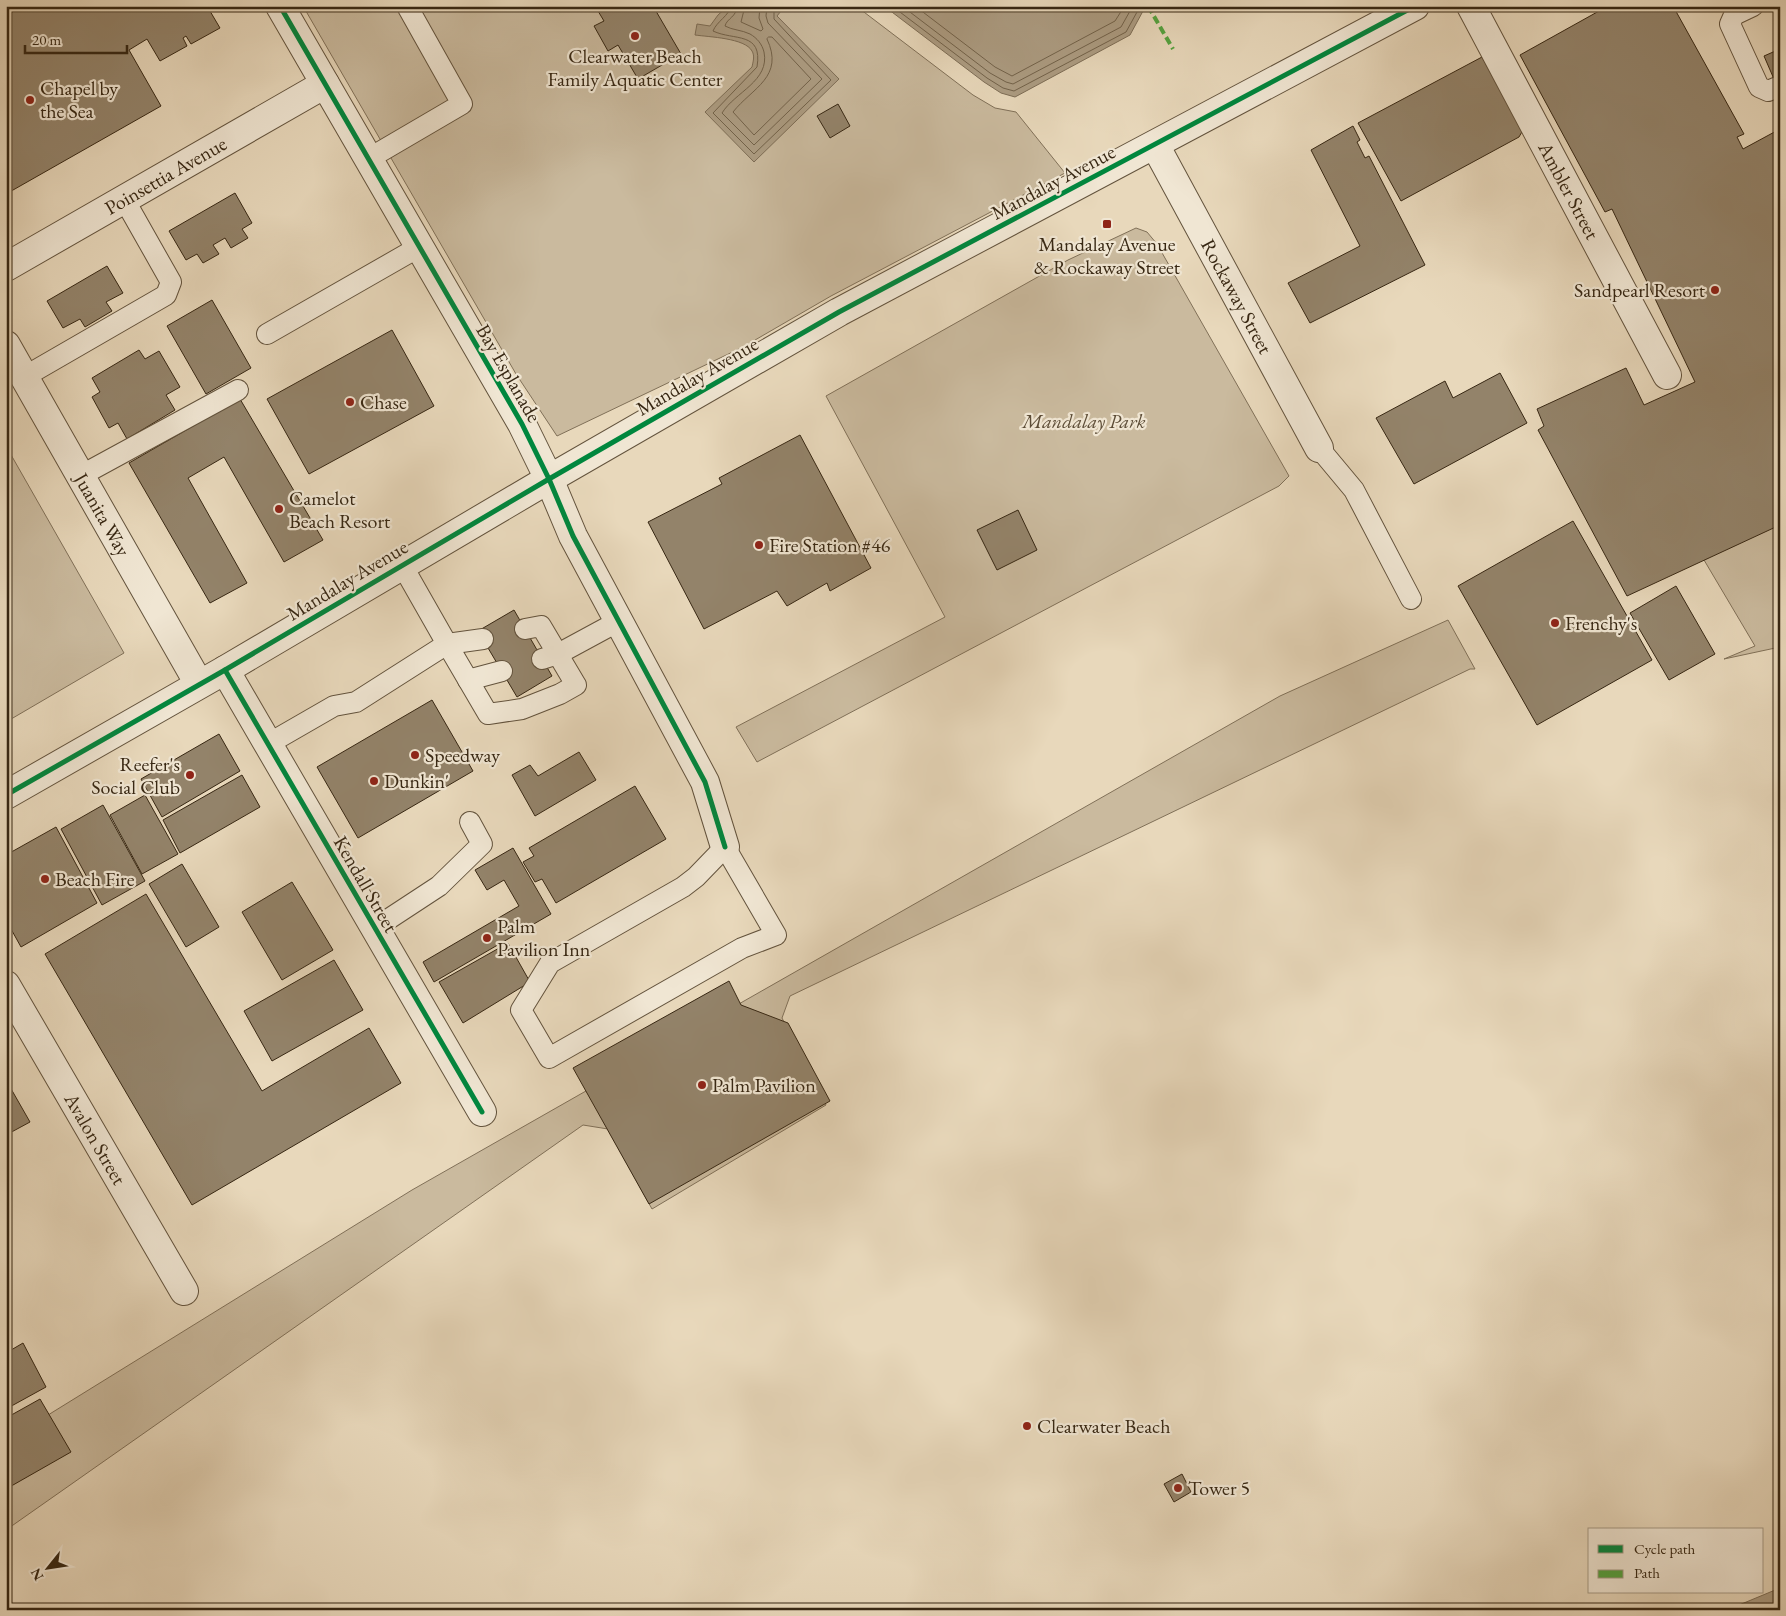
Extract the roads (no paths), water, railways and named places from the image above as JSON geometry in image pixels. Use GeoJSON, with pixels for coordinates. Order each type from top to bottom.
{"type":"FeatureCollection","features":[{"type":"Feature","properties":{"kind":"street","name":"Bay Esplanade"},"geometry":{"type":"LineString","coordinates":[[280,6],[522,424],[549,479],[573,536],[705,782],[725,847]]}},
{"type":"Feature","properties":{"kind":"street","name":"Mandalay Avenue"},"geometry":{"type":"LineString","coordinates":[[6,795],[225,670],[549,479],[839,312],[1416,6]]}},
{"type":"Feature","properties":{"kind":"street","name":"Ambler Street"},"geometry":{"type":"LineString","coordinates":[[1471,6],[1667,375]]}},
{"type":"Feature","properties":{"kind":"street","name":"Poinsettia Avenue"},"geometry":{"type":"LineString","coordinates":[[6,267],[325,84]]}},
{"type":"Feature","properties":{"kind":"street","name":"Rockaway Street"},"geometry":{"type":"LineString","coordinates":[[1156,145],[1319,448]]}},
{"type":"Feature","properties":{"kind":"street","name":"Juanita Way"},"geometry":{"type":"LineString","coordinates":[[6,345],[199,684]]}},
{"type":"Feature","properties":{"kind":"street","name":"Kendall Street"},"geometry":{"type":"LineString","coordinates":[[225,670],[482,1112]]}},
{"type":"Feature","properties":{"kind":"street","name":"Avalon Street"},"geometry":{"type":"LineString","coordinates":[[6,985],[184,1292]]}},
{"type":"Feature","properties":{"kind":"lane"},"geometry":{"type":"LineString","coordinates":[[368,159],[462,104],[407,6]]}},
{"type":"Feature","properties":{"kind":"lane"},"geometry":{"type":"LineString","coordinates":[[1753,6],[1734,15],[1730,24],[1759,87],[1768,91],[1780,86]]}},
{"type":"Feature","properties":{"kind":"lane"},"geometry":{"type":"LineString","coordinates":[[24,377],[166,295],[171,282],[124,200]]}},
{"type":"Feature","properties":{"kind":"lane"},"geometry":{"type":"LineString","coordinates":[[267,334],[419,247]]}},
{"type":"Feature","properties":{"kind":"lane"},"geometry":{"type":"LineString","coordinates":[[80,476],[238,390]]}},
{"type":"Feature","properties":{"kind":"lane"},"geometry":{"type":"LineString","coordinates":[[1319,448],[1354,490],[1411,599]]}},
{"type":"Feature","properties":{"kind":"lane"},"geometry":{"type":"LineString","coordinates":[[402,565],[488,714],[522,709],[560,694],[576,685],[550,656],[541,626],[525,630]]}},
{"type":"Feature","properties":{"kind":"lane"},"geometry":{"type":"LineString","coordinates":[[550,656],[619,621]]}},
{"type":"Feature","properties":{"kind":"lane"},"geometry":{"type":"LineString","coordinates":[[268,744],[334,706],[356,702],[447,644],[483,640]]}},
{"type":"Feature","properties":{"kind":"lane"},"geometry":{"type":"LineString","coordinates":[[468,680],[502,671]]}},
{"type":"Feature","properties":{"kind":"lane"},"geometry":{"type":"LineString","coordinates":[[375,928],[439,886],[482,844],[470,822]]}},
{"type":"Feature","properties":{"kind":"lane"},"geometry":{"type":"LineString","coordinates":[[725,847],[776,935],[742,948],[549,1058],[521,1010],[550,963],[683,887],[696,877],[725,847]]}},
{"type":"Feature","properties":{"kind":"water"},"geometry":{"type":"Polygon","coordinates":[[[728,6],[777,6],[781,11],[777,16],[839,79],[754,162],[705,112],[752,67],[754,59],[752,51],[742,43],[695,35],[697,24],[710,26],[728,6]]]}},
{"type":"Feature","properties":{"kind":"water"},"geometry":{"type":"Polygon","coordinates":[[[884,6],[1140,6],[1143,11],[1130,35],[1015,97],[1001,93],[984,82],[884,6]]]}},
{"type":"Feature","properties":{"kind":"water"},"geometry":{"type":"Polygon","coordinates":[[[1780,1588],[1780,1610],[1727,1610],[1780,1588]]]}},
{"type":"Feature","properties":{"kind":"place","name":"Clearwater Beach Family Aquatic Center"},"geometry":{"type":"Point","coordinates":[635,36]}},
{"type":"Feature","properties":{"kind":"place","name":"Chapel by the Sea"},"geometry":{"type":"Point","coordinates":[30,100]}},
{"type":"Feature","properties":{"kind":"place","name":"Mandalay Avenue & Rockaway Street"},"geometry":{"type":"Point","coordinates":[1107,224]}},
{"type":"Feature","properties":{"kind":"place","name":"Sandpearl Resort"},"geometry":{"type":"Point","coordinates":[1715,290]}},
{"type":"Feature","properties":{"kind":"place","name":"Chase"},"geometry":{"type":"Point","coordinates":[350,402]}},
{"type":"Feature","properties":{"kind":"place","name":"Camelot Beach Resort"},"geometry":{"type":"Point","coordinates":[279,509]}},
{"type":"Feature","properties":{"kind":"place","name":"Fire Station #46"},"geometry":{"type":"Point","coordinates":[759,545]}},
{"type":"Feature","properties":{"kind":"place","name":"Frenchy's"},"geometry":{"type":"Point","coordinates":[1555,623]}},
{"type":"Feature","properties":{"kind":"place","name":"Speedway"},"geometry":{"type":"Point","coordinates":[415,755]}},
{"type":"Feature","properties":{"kind":"place","name":"Reefer's Social Club"},"geometry":{"type":"Point","coordinates":[190,775]}},
{"type":"Feature","properties":{"kind":"place","name":"Dunkin'"},"geometry":{"type":"Point","coordinates":[374,781]}},
{"type":"Feature","properties":{"kind":"place","name":"Beach Fire"},"geometry":{"type":"Point","coordinates":[45,879]}},
{"type":"Feature","properties":{"kind":"place","name":"Palm Pavilion Inn"},"geometry":{"type":"Point","coordinates":[487,938]}},
{"type":"Feature","properties":{"kind":"place","name":"Palm Pavilion"},"geometry":{"type":"Point","coordinates":[702,1085]}},
{"type":"Feature","properties":{"kind":"place","name":"Clearwater Beach"},"geometry":{"type":"Point","coordinates":[1027,1426]}},
{"type":"Feature","properties":{"kind":"place","name":"Tower 5"},"geometry":{"type":"Point","coordinates":[1178,1488]}},
{"type":"Feature","properties":{"kind":"park label","name":"Mandalay Park"},"geometry":{"type":"Point","coordinates":[1084,421]}}]}
